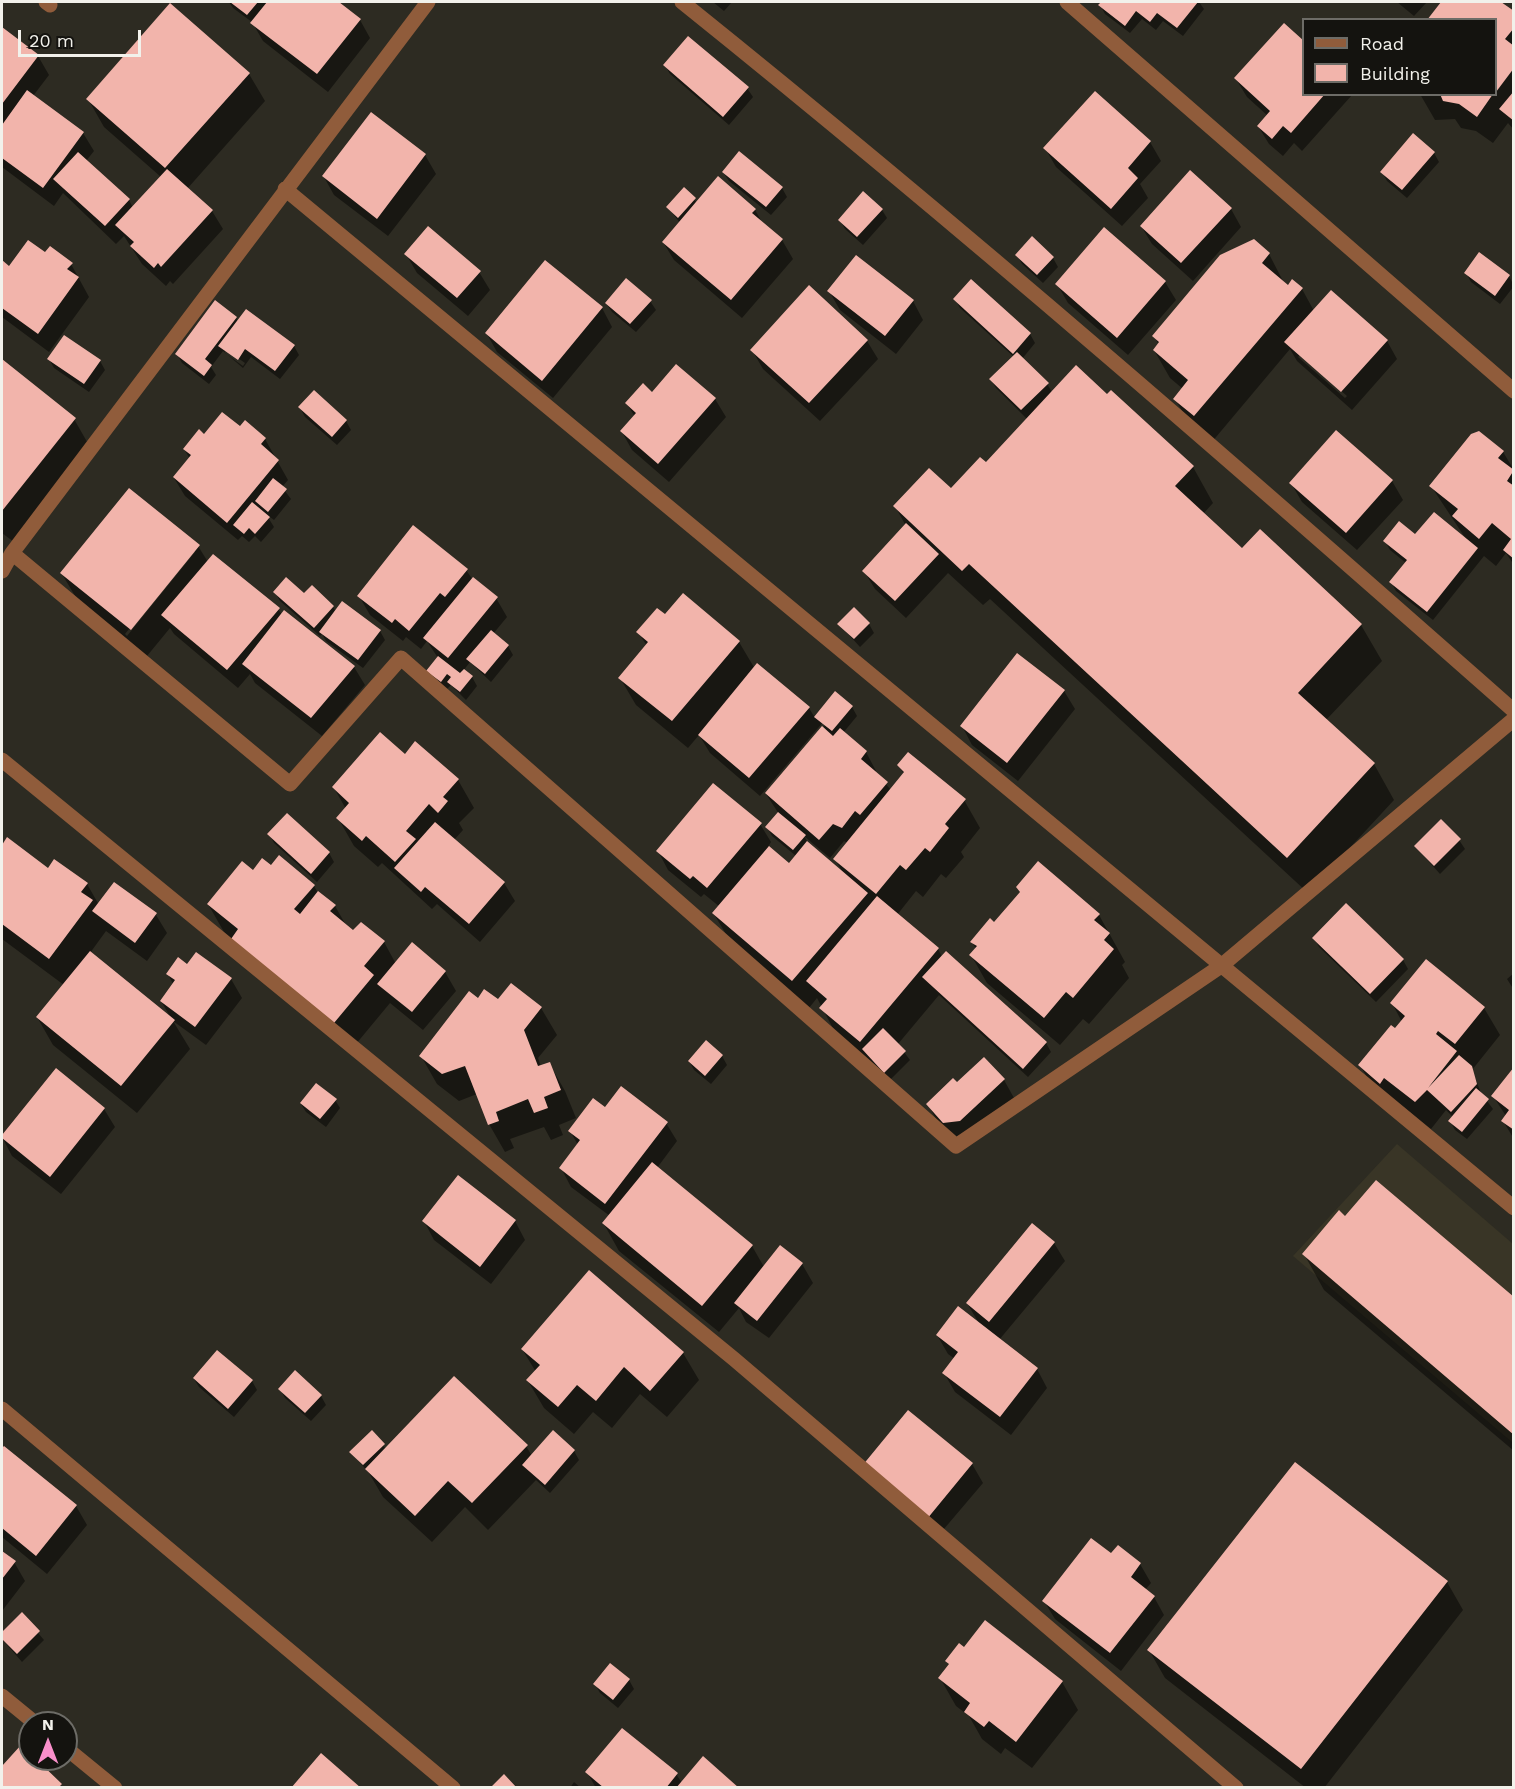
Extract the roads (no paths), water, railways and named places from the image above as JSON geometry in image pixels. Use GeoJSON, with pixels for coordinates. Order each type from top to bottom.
{"type":"FeatureCollection","features":[{"type":"Feature","properties":{"kind":"street"},"geometry":{"type":"LineString","coordinates":[[682,2],[875,158],[1267,492],[1514,711]]}},
{"type":"Feature","properties":{"kind":"street"},"geometry":{"type":"LineString","coordinates":[[1067,2],[1514,392]]}},
{"type":"Feature","properties":{"kind":"street"},"geometry":{"type":"LineString","coordinates":[[2,571],[12,553],[422,4]]}},
{"type":"Feature","properties":{"kind":"street"},"geometry":{"type":"LineString","coordinates":[[285,189],[1514,1208]]}},
{"type":"Feature","properties":{"kind":"street"},"geometry":{"type":"LineString","coordinates":[[12,553],[290,784],[401,658],[956,1146],[1221,966],[1514,719]]}},
{"type":"Feature","properties":{"kind":"street"},"geometry":{"type":"LineString","coordinates":[[2,760],[734,1359],[1236,1788]]}},
{"type":"Feature","properties":{"kind":"street"},"geometry":{"type":"LineString","coordinates":[[2,1409],[453,1788]]}},
{"type":"Feature","properties":{"kind":"street"},"geometry":{"type":"LineString","coordinates":[[2,1696],[20,1711]]}},
{"type":"Feature","properties":{"kind":"street"},"geometry":{"type":"LineString","coordinates":[[78,1758],[115,1788]]}}]}
